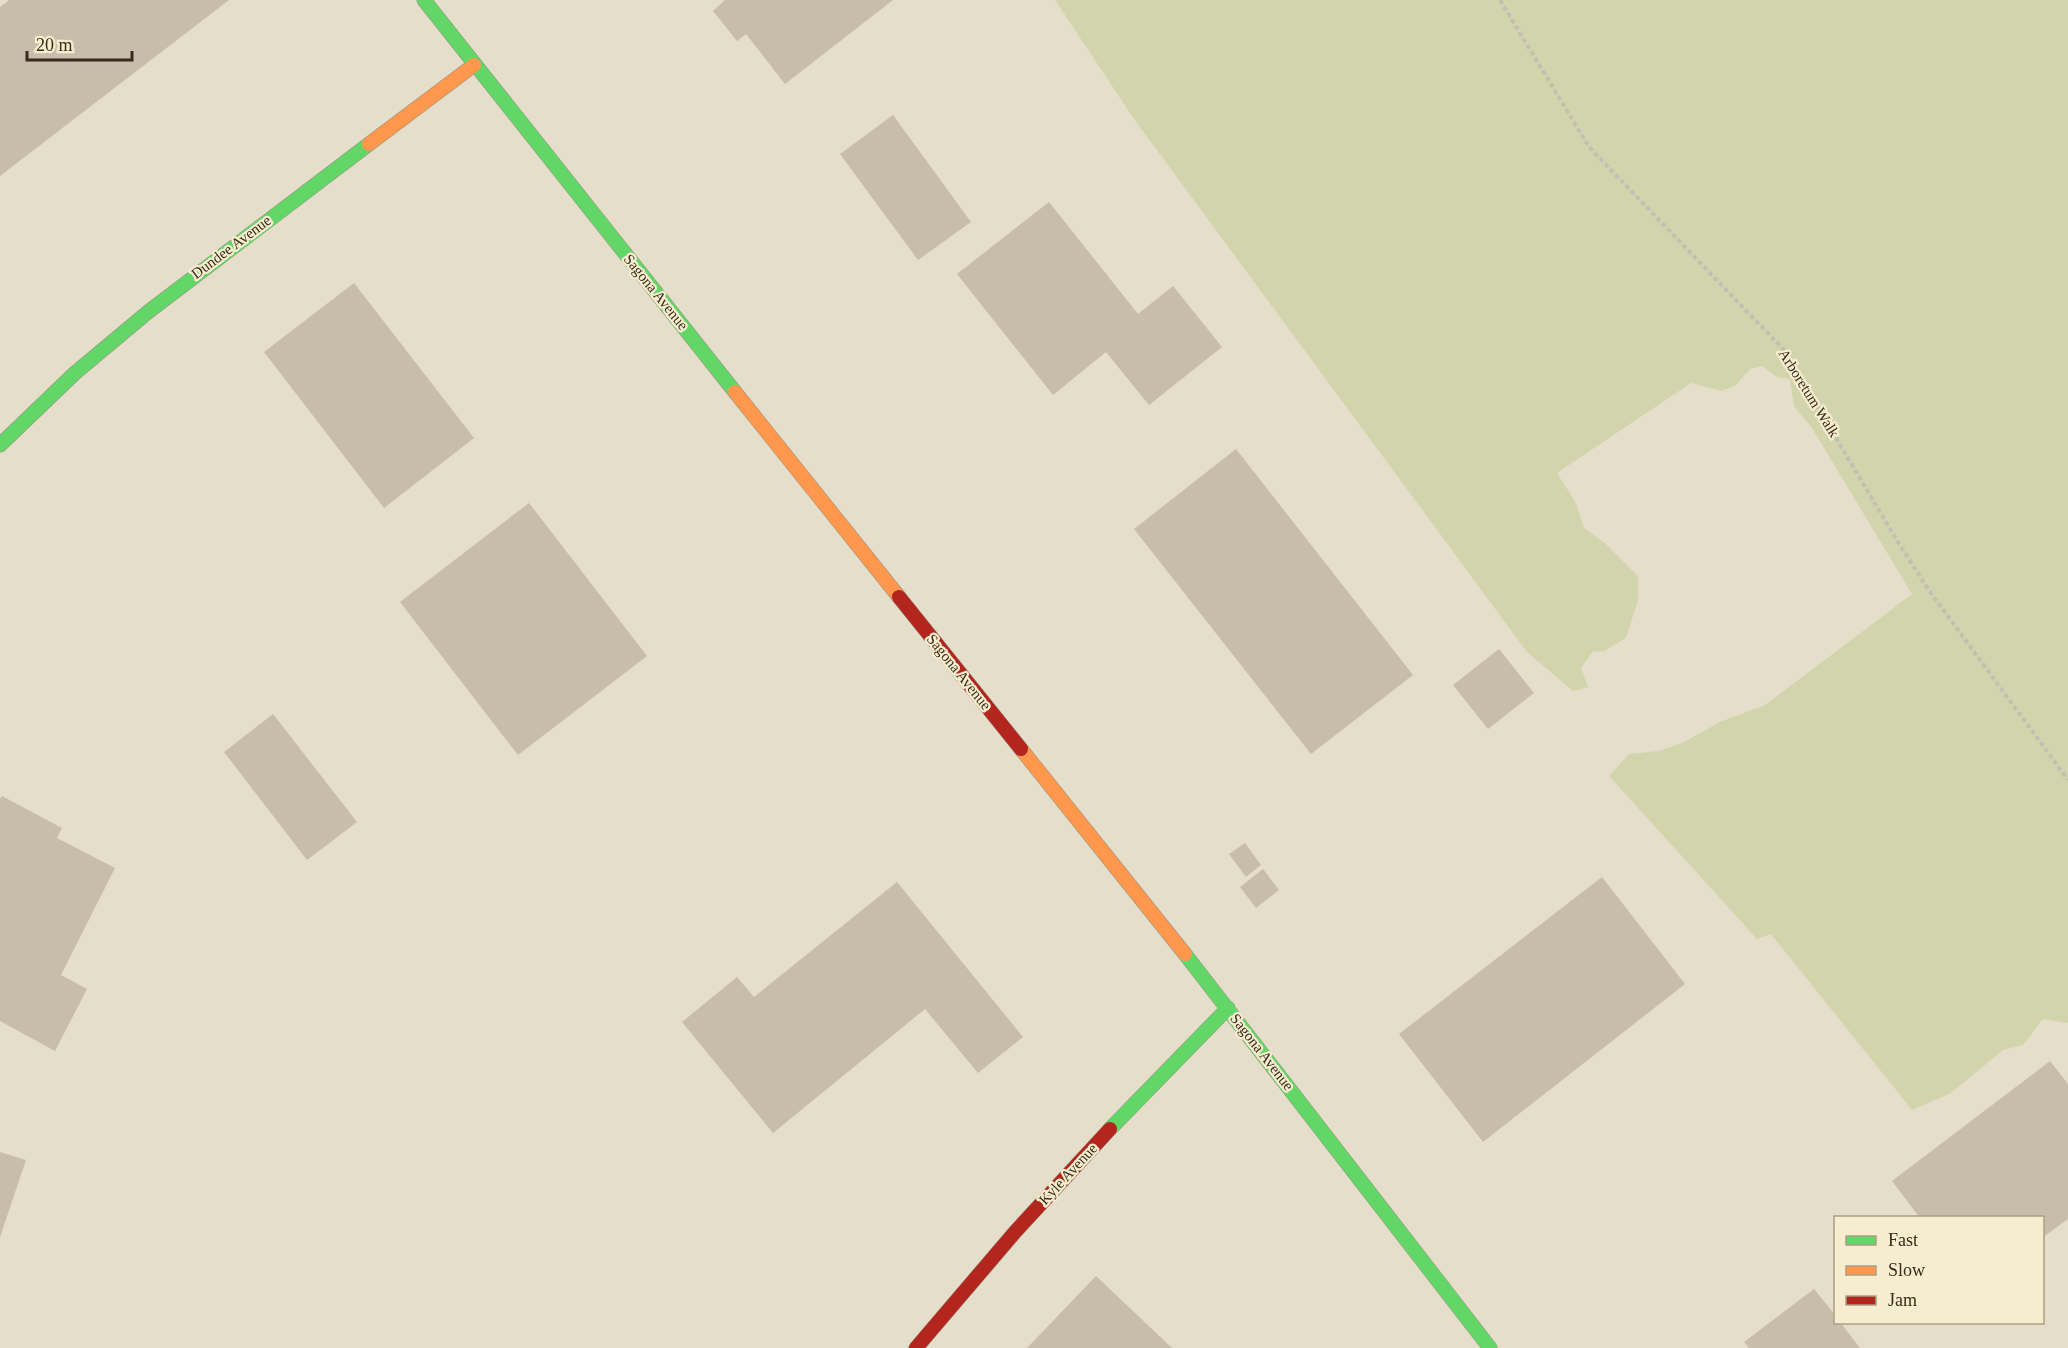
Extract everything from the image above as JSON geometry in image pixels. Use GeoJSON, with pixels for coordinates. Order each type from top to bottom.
{"type":"FeatureCollection","features":[{"type":"Feature","properties":{"kind":"main road","name":"Sagona Avenue"},"geometry":{"type":"LineString","coordinates":[[424,0],[1228,1008],[1490,1348]]}},
{"type":"Feature","properties":{"kind":"main road","name":"Dundee Avenue"},"geometry":{"type":"LineString","coordinates":[[0,445],[75,373],[147,312],[474,64]]}},
{"type":"Feature","properties":{"kind":"main road","name":"Kyle Avenue"},"geometry":{"type":"LineString","coordinates":[[916,1348],[1023,1223],[1118,1120],[1228,1008]]}},
{"type":"Feature","properties":{"kind":"path","name":"Arboretum Walk"},"geometry":{"type":"LineString","coordinates":[[1500,0],[1590,147],[1783,349],[1904,552],[2068,780]]}},
{"type":"Feature","properties":{"kind":"green space"},"geometry":{"type":"Polygon","coordinates":[[[1055,0],[2068,0],[2068,1023],[2043,1019],[2023,1045],[2003,1050],[1951,1093],[1912,1110],[1771,934],[1757,939],[1609,776],[1629,754],[1659,751],[1684,742],[1720,722],[1765,705],[1912,594],[1812,428],[1794,406],[1790,379],[1777,377],[1762,366],[1750,369],[1736,385],[1721,391],[1691,383],[1557,473],[1576,503],[1584,528],[1606,544],[1638,576],[1638,600],[1626,638],[1604,651],[1592,652],[1581,668],[1588,687],[1573,691],[1527,652],[1134,119],[1055,0]]]}},
{"type":"Feature","properties":{"kind":"building"},"geometry":{"type":"Polygon","coordinates":[[[9,0],[229,0],[0,176],[0,7],[9,0]]]}},
{"type":"Feature","properties":{"kind":"building"},"geometry":{"type":"Polygon","coordinates":[[[725,0],[893,0],[785,84],[746,34],[737,41],[713,11],[725,0]]]}},
{"type":"Feature","properties":{"kind":"building"},"geometry":{"type":"Polygon","coordinates":[[[893,115],[971,222],[918,260],[840,154],[893,115]]]}},
{"type":"Feature","properties":{"kind":"building"},"geometry":{"type":"Polygon","coordinates":[[[1049,202],[1138,314],[1173,286],[1222,347],[1149,405],[1106,352],[1053,395],[957,274],[1049,202]]]}},
{"type":"Feature","properties":{"kind":"building"},"geometry":{"type":"Polygon","coordinates":[[[354,283],[474,438],[384,508],[264,352],[354,283]]]}},
{"type":"Feature","properties":{"kind":"building"},"geometry":{"type":"Polygon","coordinates":[[[1236,449],[1413,675],[1311,754],[1134,529],[1236,449]]]}},
{"type":"Feature","properties":{"kind":"building"},"geometry":{"type":"Polygon","coordinates":[[[529,503],[647,656],[518,755],[400,602],[529,503]]]}},
{"type":"Feature","properties":{"kind":"building"},"geometry":{"type":"Polygon","coordinates":[[[1499,649],[1534,693],[1488,729],[1453,685],[1499,649]]]}},
{"type":"Feature","properties":{"kind":"building"},"geometry":{"type":"Polygon","coordinates":[[[273,714],[357,822],[307,860],[224,752],[273,714]]]}},
{"type":"Feature","properties":{"kind":"building"},"geometry":{"type":"Polygon","coordinates":[[[2,796],[62,828],[57,838],[115,868],[61,975],[87,989],[55,1051],[0,1021],[0,799],[2,796]]]}},
{"type":"Feature","properties":{"kind":"building"},"geometry":{"type":"Polygon","coordinates":[[[1245,843],[1261,865],[1246,877],[1229,854],[1245,843]]]}},
{"type":"Feature","properties":{"kind":"building"},"geometry":{"type":"Polygon","coordinates":[[[1263,869],[1279,890],[1256,908],[1240,887],[1263,869]]]}},
{"type":"Feature","properties":{"kind":"building"},"geometry":{"type":"Polygon","coordinates":[[[1602,877],[1685,984],[1483,1142],[1399,1034],[1602,877]]]}},
{"type":"Feature","properties":{"kind":"building"},"geometry":{"type":"Polygon","coordinates":[[[897,882],[1023,1037],[978,1073],[925,1009],[773,1133],[682,1022],[737,977],[754,997],[897,882]]]}},
{"type":"Feature","properties":{"kind":"building"},"geometry":{"type":"Polygon","coordinates":[[[2050,1061],[2068,1084],[2068,1219],[2044,1237],[2044,1216],[1918,1216],[1892,1181],[2050,1061]]]}},
{"type":"Feature","properties":{"kind":"building"},"geometry":{"type":"Polygon","coordinates":[[[0,1152],[26,1160],[0,1237],[0,1152]]]}},
{"type":"Feature","properties":{"kind":"building"},"geometry":{"type":"Polygon","coordinates":[[[1096,1276],[1172,1348],[1027,1348],[1096,1276]]]}},
{"type":"Feature","properties":{"kind":"building"},"geometry":{"type":"Polygon","coordinates":[[[1814,1289],[1834,1314],[1834,1324],[1842,1324],[1860,1348],[1749,1348],[1744,1342],[1814,1289]]]}},
{"type":"Feature","properties":{"kind":"traffic: fast"},"geometry":{"type":"LineString","coordinates":[[424,0],[735,392]]}},
{"type":"Feature","properties":{"kind":"traffic: fast"},"geometry":{"type":"LineString","coordinates":[[0,445],[75,373],[148,312],[369,144]]}},
{"type":"Feature","properties":{"kind":"traffic: fast"},"geometry":{"type":"LineString","coordinates":[[1185,954],[1490,1348]]}},
{"type":"Feature","properties":{"kind":"traffic: fast"},"geometry":{"type":"LineString","coordinates":[[1110,1129],[1228,1008]]}},
{"type":"Feature","properties":{"kind":"traffic: slow"},"geometry":{"type":"LineString","coordinates":[[369,144],[474,65]]}},
{"type":"Feature","properties":{"kind":"traffic: slow"},"geometry":{"type":"LineString","coordinates":[[735,392],[899,597]]}},
{"type":"Feature","properties":{"kind":"traffic: slow"},"geometry":{"type":"LineString","coordinates":[[1021,749],[1185,954]]}},
{"type":"Feature","properties":{"kind":"traffic: jam"},"geometry":{"type":"LineString","coordinates":[[899,597],[1021,749]]}},
{"type":"Feature","properties":{"kind":"traffic: jam"},"geometry":{"type":"LineString","coordinates":[[916,1348],[1015,1232],[1110,1129]]}}]}
